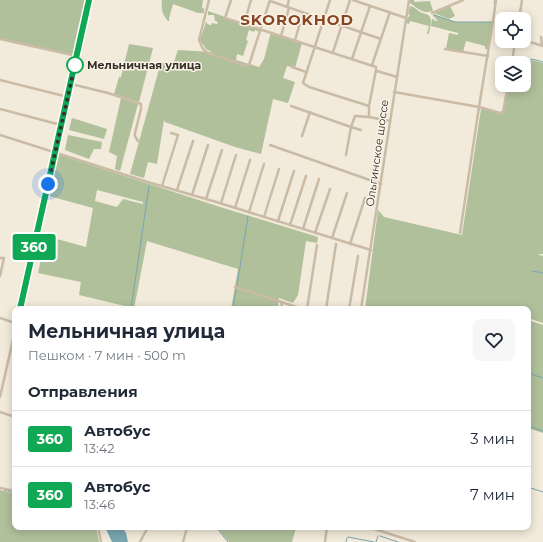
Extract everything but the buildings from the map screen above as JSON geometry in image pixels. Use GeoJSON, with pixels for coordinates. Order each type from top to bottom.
{"type":"FeatureCollection","features":[{"type":"Feature","properties":{"kind":"street"},"geometry":{"type":"LineString","coordinates":[[21,306],[89,0]]}},
{"type":"Feature","properties":{"kind":"street"},"geometry":{"type":"LineString","coordinates":[[209,0],[199,40],[204,50],[208,53],[247,66],[249,65],[270,1],[381,39]]}},
{"type":"Feature","properties":{"kind":"street"},"geometry":{"type":"LineString","coordinates":[[231,0],[225,18],[372,65],[376,67],[377,71],[397,77]]}},
{"type":"Feature","properties":{"kind":"street"},"geometry":{"type":"LineString","coordinates":[[244,24],[251,0]]}},
{"type":"Feature","properties":{"kind":"street"},"geometry":{"type":"LineString","coordinates":[[281,36],[289,0]]}},
{"type":"Feature","properties":{"kind":"street"},"geometry":{"type":"LineString","coordinates":[[330,0],[303,81],[304,84],[369,106]]}},
{"type":"Feature","properties":{"kind":"street"},"geometry":{"type":"LineString","coordinates":[[333,52],[350,0]]}},
{"type":"Feature","properties":{"kind":"street"},"geometry":{"type":"LineString","coordinates":[[353,0],[406,18]]}},
{"type":"Feature","properties":{"kind":"street","name":"Ольгинское шоссе"},"geometry":{"type":"LineString","coordinates":[[361,306],[394,92],[410,0]]}},
{"type":"Feature","properties":{"kind":"street"},"geometry":{"type":"LineString","coordinates":[[432,13],[463,0]]}},
{"type":"Feature","properties":{"kind":"street"},"geometry":{"type":"LineString","coordinates":[[460,233],[496,0]]}},
{"type":"Feature","properties":{"kind":"street"},"geometry":{"type":"LineString","coordinates":[[520,12],[522,0]]}},
{"type":"Feature","properties":{"kind":"street"},"geometry":{"type":"LineString","coordinates":[[352,59],[370,6]]}},
{"type":"Feature","properties":{"kind":"street"},"geometry":{"type":"LineString","coordinates":[[372,65],[390,12]]}},
{"type":"Feature","properties":{"kind":"street"},"geometry":{"type":"LineString","coordinates":[[295,40],[303,13]]}},
{"type":"Feature","properties":{"kind":"street"},"geometry":{"type":"LineString","coordinates":[[531,42],[542,46],[541,37]]}},
{"type":"Feature","properties":{"kind":"street"},"geometry":{"type":"LineString","coordinates":[[0,39],[77,56]]}},
{"type":"Feature","properties":{"kind":"street"},"geometry":{"type":"LineString","coordinates":[[445,49],[488,56]]}},
{"type":"Feature","properties":{"kind":"street"},"geometry":{"type":"LineString","coordinates":[[292,68],[306,72]]}},
{"type":"Feature","properties":{"kind":"street"},"geometry":{"type":"LineString","coordinates":[[369,117],[369,106],[376,69]]}},
{"type":"Feature","properties":{"kind":"street"},"geometry":{"type":"LineString","coordinates":[[0,80],[68,97]]}},
{"type":"Feature","properties":{"kind":"street"},"geometry":{"type":"LineString","coordinates":[[71,84],[108,93],[141,104],[141,110],[135,133],[138,141]]}},
{"type":"Feature","properties":{"kind":"street"},"geometry":{"type":"LineString","coordinates":[[394,92],[479,107],[501,113],[503,112],[507,92]]}},
{"type":"Feature","properties":{"kind":"street"},"geometry":{"type":"LineString","coordinates":[[291,106],[360,130]]}},
{"type":"Feature","properties":{"kind":"street"},"geometry":{"type":"LineString","coordinates":[[0,109],[61,125]]}},
{"type":"Feature","properties":{"kind":"street"},"geometry":{"type":"LineString","coordinates":[[302,136],[310,112]]}},
{"type":"Feature","properties":{"kind":"street"},"geometry":{"type":"LineString","coordinates":[[346,155],[351,127],[355,116],[390,121]]}},
{"type":"Feature","properties":{"kind":"street"},"geometry":{"type":"LineString","coordinates":[[162,186],[178,135],[171,133]]}},
{"type":"Feature","properties":{"kind":"street"},"geometry":{"type":"LineString","coordinates":[[0,135],[370,250]]}},
{"type":"Feature","properties":{"kind":"street"},"geometry":{"type":"LineString","coordinates":[[177,190],[193,141]]}},
{"type":"Feature","properties":{"kind":"street"},"geometry":{"type":"LineString","coordinates":[[192,195],[208,145]]}},
{"type":"Feature","properties":{"kind":"street"},"geometry":{"type":"LineString","coordinates":[[270,145],[381,184]]}},
{"type":"Feature","properties":{"kind":"street"},"geometry":{"type":"LineString","coordinates":[[206,199],[222,150]]}},
{"type":"Feature","properties":{"kind":"street"},"geometry":{"type":"LineString","coordinates":[[221,203],[236,155]]}},
{"type":"Feature","properties":{"kind":"street"},"geometry":{"type":"LineString","coordinates":[[235,208],[250,160]]}},
{"type":"Feature","properties":{"kind":"street"},"geometry":{"type":"LineString","coordinates":[[249,212],[264,164]]}},
{"type":"Feature","properties":{"kind":"street"},"geometry":{"type":"LineString","coordinates":[[264,217],[279,169]]}},
{"type":"Feature","properties":{"kind":"street"},"geometry":{"type":"LineString","coordinates":[[278,221],[294,171]]}},
{"type":"Feature","properties":{"kind":"street"},"geometry":{"type":"LineString","coordinates":[[290,225],[306,176]]}},
{"type":"Feature","properties":{"kind":"street"},"geometry":{"type":"LineString","coordinates":[[303,229],[319,180]]}},
{"type":"Feature","properties":{"kind":"street"},"geometry":{"type":"LineString","coordinates":[[316,233],[330,189]]}},
{"type":"Feature","properties":{"kind":"street"},"geometry":{"type":"LineString","coordinates":[[332,238],[347,193]]}},
{"type":"Feature","properties":{"kind":"street"},"geometry":{"type":"LineString","coordinates":[[350,244],[364,198]]}},
{"type":"Feature","properties":{"kind":"street"},"geometry":{"type":"LineString","coordinates":[[326,306],[336,244]]}},
{"type":"Feature","properties":{"kind":"street"},"geometry":{"type":"LineString","coordinates":[[307,306],[317,245]]}},
{"type":"Feature","properties":{"kind":"street"},"geometry":{"type":"LineString","coordinates":[[350,306],[358,256]]}},
{"type":"Feature","properties":{"kind":"street"},"geometry":{"type":"LineString","coordinates":[[0,258],[4,258],[0,276]]}},
{"type":"Feature","properties":{"kind":"street"},"geometry":{"type":"LineString","coordinates":[[235,287],[293,306]]}},
{"type":"Feature","properties":{"kind":"street"},"geometry":{"type":"LineString","coordinates":[[281,306],[282,302]]}},
{"type":"Feature","properties":{"kind":"street"},"geometry":{"type":"LineString","coordinates":[[0,318],[12,322]]}},
{"type":"Feature","properties":{"kind":"street"},"geometry":{"type":"LineString","coordinates":[[0,397],[12,344]]}},
{"type":"Feature","properties":{"kind":"street"},"geometry":{"type":"LineString","coordinates":[[0,412],[12,416]]}},
{"type":"Feature","properties":{"kind":"street"},"geometry":{"type":"LineString","coordinates":[[0,488],[12,490]]}},
{"type":"Feature","properties":{"kind":"street"},"geometry":{"type":"LineString","coordinates":[[99,530],[101,542]]}},
{"type":"Feature","properties":{"kind":"street"},"geometry":{"type":"LineString","coordinates":[[140,542],[146,530]]}},
{"type":"Feature","properties":{"kind":"street"},"geometry":{"type":"LineString","coordinates":[[183,542],[186,530]]}},
{"type":"Feature","properties":{"kind":"street"},"geometry":{"type":"LineString","coordinates":[[324,542],[326,530]]}},
{"type":"Feature","properties":{"kind":"street"},"geometry":{"type":"LineString","coordinates":[[377,530],[415,542]]}},
{"type":"Feature","properties":{"kind":"green space"},"geometry":{"type":"Polygon","coordinates":[[[0,0],[88,0],[76,55],[0,38],[0,0]]]}},
{"type":"Feature","properties":{"kind":"green space"},"geometry":{"type":"Polygon","coordinates":[[[162,0],[203,0],[202,7],[204,9],[204,13],[198,13],[173,4],[168,21],[162,11],[162,0]]]}},
{"type":"Feature","properties":{"kind":"green space"},"geometry":{"type":"Polygon","coordinates":[[[410,0],[414,0],[414,2],[430,1],[433,11],[426,12],[421,10],[410,3],[410,0]]]}},
{"type":"Feature","properties":{"kind":"green space"},"geometry":{"type":"Polygon","coordinates":[[[410,6],[430,17],[431,21],[429,34],[427,34],[429,26],[410,21],[409,24],[406,23],[410,15],[408,14],[410,6]]]}},
{"type":"Feature","properties":{"kind":"green space"},"geometry":{"type":"Polygon","coordinates":[[[450,6],[455,16],[449,19],[434,13],[450,6]]]}},
{"type":"Feature","properties":{"kind":"green space"},"geometry":{"type":"Polygon","coordinates":[[[208,11],[259,29],[259,32],[249,30],[246,40],[248,41],[243,56],[237,54],[236,60],[259,67],[264,59],[271,32],[302,43],[295,68],[287,66],[283,78],[295,82],[288,103],[273,99],[261,154],[235,147],[165,122],[164,120],[157,164],[148,162],[144,178],[130,174],[161,62],[173,65],[178,50],[212,52],[206,49],[200,40],[206,22],[209,24],[208,25],[211,25],[212,23],[217,24],[218,22],[215,21],[214,15],[208,15],[208,11]]]}},
{"type":"Feature","properties":{"kind":"green space"},"geometry":{"type":"Polygon","coordinates":[[[433,14],[456,22],[492,22],[488,49],[485,49],[485,46],[466,41],[463,52],[446,49],[449,33],[458,35],[458,33],[431,26],[432,19],[438,21],[433,14]]]}},
{"type":"Feature","properties":{"kind":"green space"},"geometry":{"type":"Polygon","coordinates":[[[129,44],[153,48],[139,102],[114,94],[119,77],[121,77],[129,44]]]}},
{"type":"Feature","properties":{"kind":"green space"},"geometry":{"type":"Polygon","coordinates":[[[531,61],[543,63],[543,254],[539,255],[543,256],[543,323],[531,319],[531,306],[365,306],[378,210],[384,217],[462,235],[481,109],[503,114],[508,92],[531,92],[531,61]]]}},
{"type":"Feature","properties":{"kind":"green space"},"geometry":{"type":"Polygon","coordinates":[[[121,98],[138,104],[120,171],[115,169],[117,156],[109,152],[121,98]]]}},
{"type":"Feature","properties":{"kind":"green space"},"geometry":{"type":"Polygon","coordinates":[[[72,118],[107,129],[104,139],[69,130],[72,118]]]}},
{"type":"Feature","properties":{"kind":"green space"},"geometry":{"type":"Polygon","coordinates":[[[68,135],[102,142],[101,149],[94,149],[89,159],[65,150],[68,135]]]}},
{"type":"Feature","properties":{"kind":"green space"},"geometry":{"type":"Polygon","coordinates":[[[57,154],[318,237],[317,243],[306,241],[298,295],[293,303],[279,298],[279,306],[232,306],[238,269],[147,241],[135,306],[125,306],[79,295],[81,282],[38,273],[46,236],[86,247],[93,208],[49,196],[57,154]],[[97,190],[95,201],[117,207],[123,199],[143,204],[143,202],[97,190]]]}},
{"type":"Feature","properties":{"kind":"green space"},"geometry":{"type":"Polygon","coordinates":[[[531,321],[543,325],[543,433],[531,429],[531,321]]]}},
{"type":"Feature","properties":{"kind":"green space"},"geometry":{"type":"Polygon","coordinates":[[[0,490],[12,493],[12,530],[97,530],[99,542],[0,542],[0,490]]]}},
{"type":"Feature","properties":{"kind":"green space"},"geometry":{"type":"Polygon","coordinates":[[[219,530],[295,530],[292,542],[229,542],[219,530]]]}},
{"type":"Feature","properties":{"kind":"water"},"geometry":{"type":"Polygon","coordinates":[[[106,530],[124,530],[128,542],[112,542],[106,530]]]}},
{"type":"Feature","properties":{"kind":"waterway"},"geometry":{"type":"LineString","coordinates":[[494,4],[495,0]]}},
{"type":"Feature","properties":{"kind":"waterway"},"geometry":{"type":"LineString","coordinates":[[434,15],[455,22],[492,22]]}},
{"type":"Feature","properties":{"kind":"waterway"},"geometry":{"type":"LineString","coordinates":[[531,60],[543,62]]}},
{"type":"Feature","properties":{"kind":"waterway"},"geometry":{"type":"LineString","coordinates":[[131,306],[149,186]]}},
{"type":"Feature","properties":{"kind":"waterway"},"geometry":{"type":"LineString","coordinates":[[237,286],[248,216]]}},
{"type":"Feature","properties":{"kind":"waterway"},"geometry":{"type":"LineString","coordinates":[[532,271],[543,273]]}},
{"type":"Feature","properties":{"kind":"waterway"},"geometry":{"type":"LineString","coordinates":[[233,306],[236,290]]}},
{"type":"Feature","properties":{"kind":"waterway"},"geometry":{"type":"LineString","coordinates":[[531,374],[543,378]]}},
{"type":"Feature","properties":{"kind":"waterway"},"geometry":{"type":"LineString","coordinates":[[531,427],[543,431]]}},
{"type":"Feature","properties":{"kind":"waterway"},"geometry":{"type":"LineString","coordinates":[[531,488],[543,492]]}},
{"type":"Feature","properties":{"kind":"waterway"},"geometry":{"type":"LineString","coordinates":[[4,490],[12,492]]}},
{"type":"Feature","properties":{"kind":"waterway"},"geometry":{"type":"LineString","coordinates":[[218,530],[228,542]]}},
{"type":"Feature","properties":{"kind":"waterway"},"geometry":{"type":"LineString","coordinates":[[376,542],[378,536]]}},
{"type":"Feature","properties":{"kind":"waterway"},"geometry":{"type":"LineString","coordinates":[[380,536],[398,542]]}},
{"type":"Feature","properties":{"kind":"waterway"},"geometry":{"type":"LineString","coordinates":[[346,542],[348,537],[374,542]]}},
{"type":"Feature","properties":{"kind":"bus line","name":"360"},"geometry":{"type":"LineString","coordinates":[[21,306],[89,0]]}},
{"type":"Feature","properties":{"kind":"place","name":"Мельничная улица"},"geometry":{"type":"Point","coordinates":[75,65]}},
{"type":"Feature","properties":{"kind":"district","name":"SKOROKHOD"},"geometry":{"type":"Point","coordinates":[297,19]}},
{"type":"Feature","properties":{"kind":"route"},"geometry":{"type":"LineString","coordinates":[[48,184],[75,65]]}}]}
